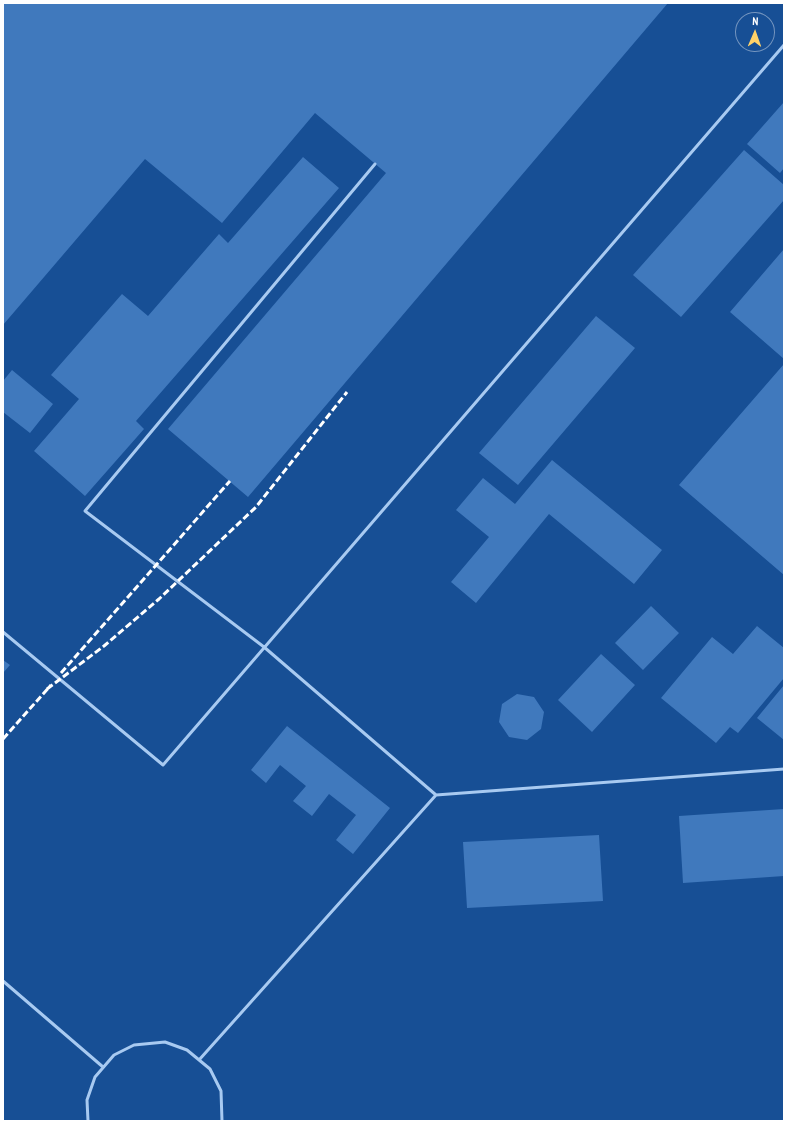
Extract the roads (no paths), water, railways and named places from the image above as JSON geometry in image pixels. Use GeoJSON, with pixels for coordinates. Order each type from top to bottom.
{"type":"FeatureCollection","features":[{"type":"Feature","properties":{"kind":"lane"},"geometry":{"type":"LineString","coordinates":[[3,632],[163,765],[784,45]]}},
{"type":"Feature","properties":{"kind":"lane"},"geometry":{"type":"LineString","coordinates":[[375,164],[85,510],[264,647],[436,795]]}},
{"type":"Feature","properties":{"kind":"lane"},"geometry":{"type":"LineString","coordinates":[[199,1060],[436,795],[784,769]]}},
{"type":"Feature","properties":{"kind":"lane"},"geometry":{"type":"LineString","coordinates":[[3,981],[103,1067]]}},
{"type":"Feature","properties":{"kind":"lane"},"geometry":{"type":"LineString","coordinates":[[88,1121],[87,1100],[95,1077],[114,1055],[134,1045],[165,1042],[187,1050],[210,1069],[221,1091],[222,1121]]}},
{"type":"Feature","properties":{"kind":"railway"},"geometry":{"type":"LineString","coordinates":[[47,689],[104,646],[159,599],[256,507],[347,392]]}},
{"type":"Feature","properties":{"kind":"railway"},"geometry":{"type":"LineString","coordinates":[[61,673],[230,481]]}},
{"type":"Feature","properties":{"kind":"railway"},"geometry":{"type":"LineString","coordinates":[[3,739],[51,685]]}}]}
